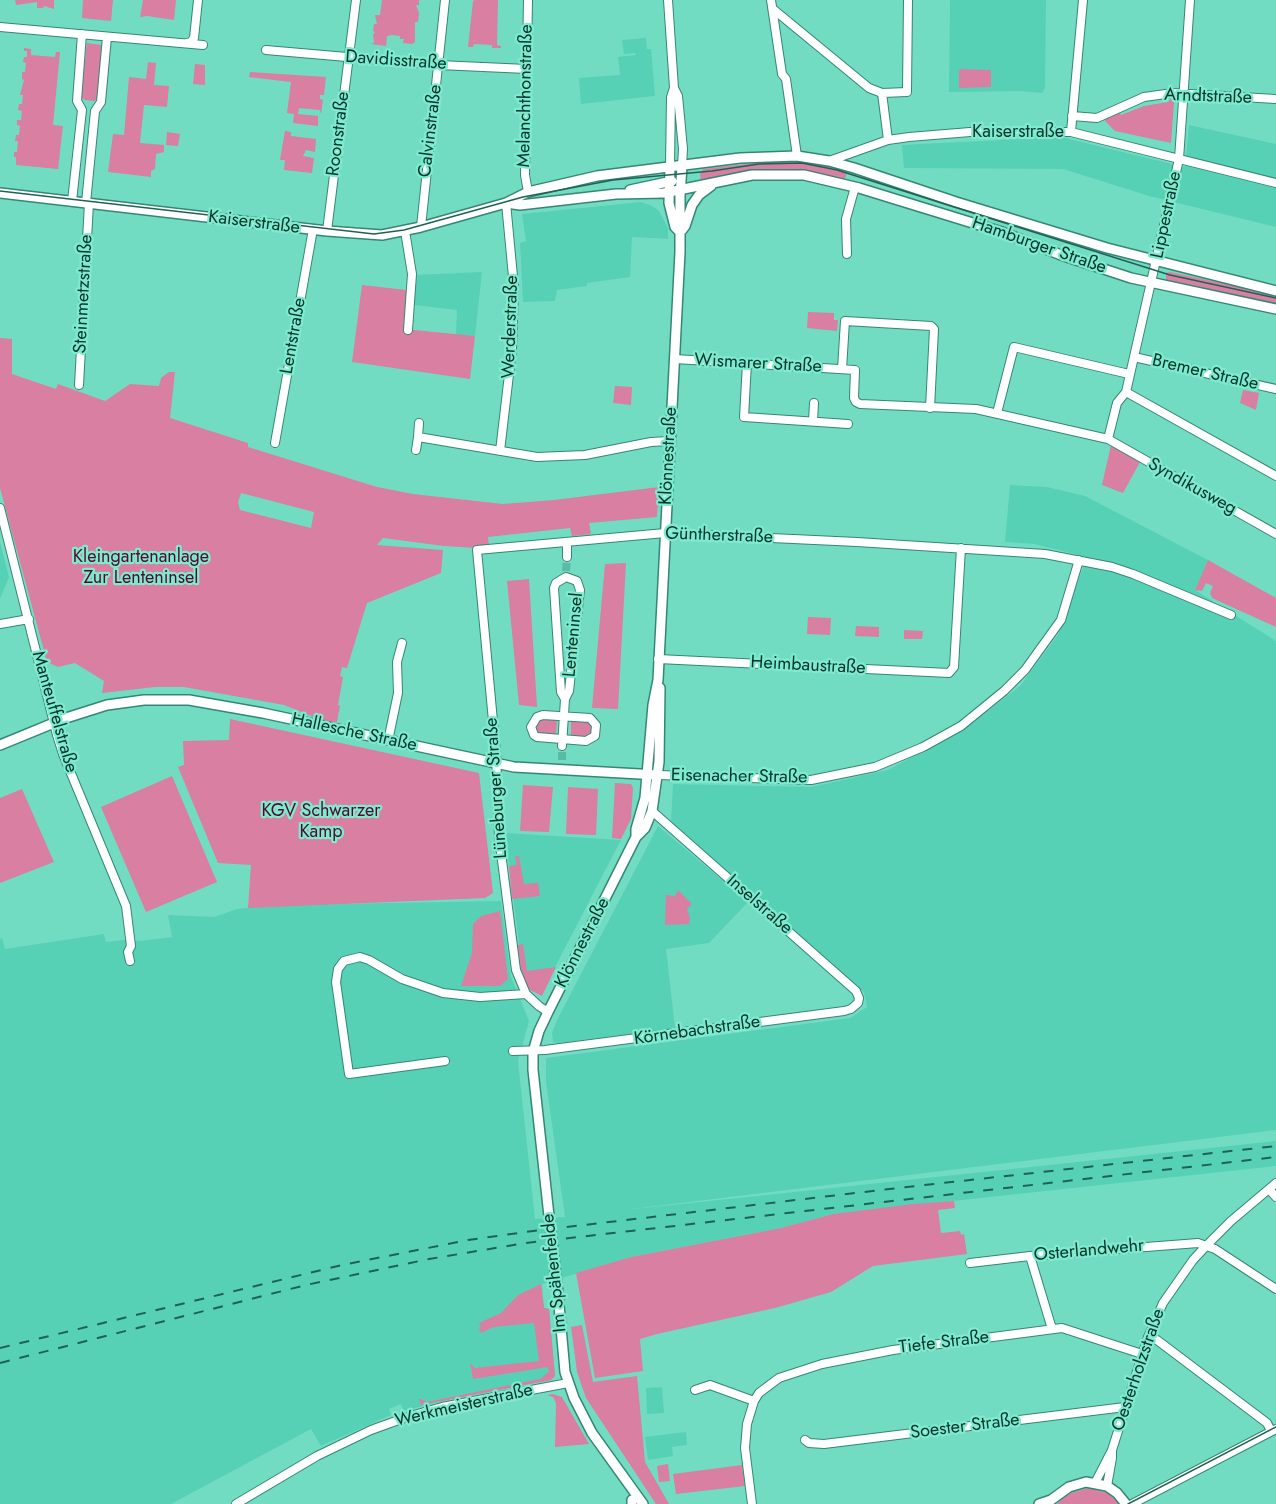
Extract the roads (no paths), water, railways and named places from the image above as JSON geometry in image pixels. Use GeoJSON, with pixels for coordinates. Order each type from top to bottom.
{"type":"FeatureCollection","features":[{"type":"Feature","properties":{"kind":"main road","name":"Kaiserstraße"},"geometry":{"type":"LineString","coordinates":[[0,193],[367,235],[421,227],[506,203],[528,192],[597,176],[761,156],[815,158]]}},
{"type":"Feature","properties":{"kind":"main road","name":"Hamburger Straße"},"geometry":{"type":"LineString","coordinates":[[815,158],[829,160],[1156,266],[1276,291]]}},
{"type":"Feature","properties":{"kind":"main road","name":"Klönnestraße"},"geometry":{"type":"LineString","coordinates":[[532,1052],[548,1012],[636,837],[645,828],[652,811],[660,688],[658,659],[675,359],[682,165]]}},
{"type":"Feature","properties":{"kind":"main road","name":"Klönnestraße"},"geometry":{"type":"LineString","coordinates":[[670,166],[669,193],[675,227],[680,232]]}},
{"type":"Feature","properties":{"kind":"main road","name":"Kaiserstraße"},"geometry":{"type":"LineString","coordinates":[[506,203],[520,205],[616,194],[669,193],[752,175],[804,175]]}},
{"type":"Feature","properties":{"kind":"main road","name":"Hamburger Straße"},"geometry":{"type":"LineString","coordinates":[[804,175],[855,187],[1002,232],[1108,271],[1276,309]]}},
{"type":"Feature","properties":{"kind":"main road"},"geometry":{"type":"LineString","coordinates":[[616,194],[681,180]]}},
{"type":"Feature","properties":{"kind":"main road"},"geometry":{"type":"LineString","coordinates":[[680,232],[685,226],[692,205],[704,191],[718,181]]}},
{"type":"Feature","properties":{"kind":"main road","name":"Hallesche Straße"},"geometry":{"type":"LineString","coordinates":[[0,745],[82,712],[115,704],[144,700],[189,700],[263,713],[518,767],[561,765],[653,775]]}},
{"type":"Feature","properties":{"kind":"main road","name":"Klönnestraße"},"geometry":{"type":"LineString","coordinates":[[636,837],[636,829],[653,775]]}},
{"type":"Feature","properties":{"kind":"main road","name":"Im Spähenfelde"},"geometry":{"type":"LineString","coordinates":[[532,1052],[568,1383],[582,1417],[643,1504]]}},
{"type":"Feature","properties":{"kind":"main road","name":"Im Spähenfelde"},"geometry":{"type":"LineString","coordinates":[[624,1478],[633,1503]]}},
{"type":"Feature","properties":{"kind":"main road"},"geometry":{"type":"LineString","coordinates":[[1039,1504],[1055,1500],[1069,1487],[1077,1484],[1095,1483],[1117,1492],[1126,1504]]}},
{"type":"Feature","properties":{"kind":"street"},"geometry":{"type":"LineString","coordinates":[[185,43],[191,42],[194,38],[198,0]]}},
{"type":"Feature","properties":{"kind":"street","name":"Roonstraße"},"geometry":{"type":"LineString","coordinates":[[327,231],[356,0]]}},
{"type":"Feature","properties":{"kind":"street","name":"Calvinstraße"},"geometry":{"type":"LineString","coordinates":[[421,227],[446,0]]}},
{"type":"Feature","properties":{"kind":"street","name":"Melanchthonstraße"},"geometry":{"type":"LineString","coordinates":[[528,0],[525,175],[528,192]]}},
{"type":"Feature","properties":{"kind":"street"},"geometry":{"type":"LineString","coordinates":[[668,0],[674,88],[671,97],[670,166]]}},
{"type":"Feature","properties":{"kind":"street"},"geometry":{"type":"LineString","coordinates":[[771,0],[782,74],[786,79],[797,156]]}},
{"type":"Feature","properties":{"kind":"street"},"geometry":{"type":"LineString","coordinates":[[773,9],[869,88],[882,93],[907,92],[908,0]]}},
{"type":"Feature","properties":{"kind":"street"},"geometry":{"type":"LineString","coordinates":[[1071,132],[1083,0]]}},
{"type":"Feature","properties":{"kind":"street","name":"Lippestraße"},"geometry":{"type":"LineString","coordinates":[[1108,439],[1117,402],[1126,392],[1179,159],[1190,0]]}},
{"type":"Feature","properties":{"kind":"street"},"geometry":{"type":"LineString","coordinates":[[0,27],[203,45]]}},
{"type":"Feature","properties":{"kind":"street"},"geometry":{"type":"LineString","coordinates":[[72,201],[82,110],[77,101],[82,34]]}},
{"type":"Feature","properties":{"kind":"street","name":"Steinmetzstraße"},"geometry":{"type":"LineString","coordinates":[[79,385],[87,203],[95,111],[101,102],[107,37]]}},
{"type":"Feature","properties":{"kind":"street","name":"Davidisstraße"},"geometry":{"type":"LineString","coordinates":[[266,50],[439,65],[527,69]]}},
{"type":"Feature","properties":{"kind":"street"},"geometry":{"type":"LineString","coordinates":[[674,88],[678,96],[683,149],[682,165]]}},
{"type":"Feature","properties":{"kind":"street"},"geometry":{"type":"LineString","coordinates":[[882,93],[888,140]]}},
{"type":"Feature","properties":{"kind":"street","name":"Arndtstraße"},"geometry":{"type":"LineString","coordinates":[[1072,116],[1097,118],[1144,97],[1183,93],[1276,99]]}},
{"type":"Feature","properties":{"kind":"street"},"geometry":{"type":"LineString","coordinates":[[82,110],[95,111]]}},
{"type":"Feature","properties":{"kind":"street","name":"Kaiserstraße"},"geometry":{"type":"LineString","coordinates":[[829,160],[888,140],[909,136],[970,132],[1071,132],[1276,183]]}},
{"type":"Feature","properties":{"kind":"street"},"geometry":{"type":"LineString","coordinates":[[847,254],[846,219],[855,187]]}},
{"type":"Feature","properties":{"kind":"street","name":"Werderstraße"},"geometry":{"type":"LineString","coordinates":[[500,451],[512,349],[514,287],[506,203]]}},
{"type":"Feature","properties":{"kind":"street","name":"Lentstraße"},"geometry":{"type":"LineString","coordinates":[[275,443],[313,229]]}},
{"type":"Feature","properties":{"kind":"street"},"geometry":{"type":"LineString","coordinates":[[405,231],[412,274],[408,330]]}},
{"type":"Feature","properties":{"kind":"street","name":"Wismarer Straße"},"geometry":{"type":"LineString","coordinates":[[842,369],[845,321],[932,326],[934,329],[930,408]]}},
{"type":"Feature","properties":{"kind":"street"},"geometry":{"type":"LineString","coordinates":[[997,413],[1014,348],[1129,374]]}},
{"type":"Feature","properties":{"kind":"street","name":"Bremer Straße"},"geometry":{"type":"LineString","coordinates":[[1134,357],[1276,389]]}},
{"type":"Feature","properties":{"kind":"street","name":"Wismarer Straße"},"geometry":{"type":"LineString","coordinates":[[675,359],[855,370],[854,398],[855,402],[860,404],[966,409],[997,413]]}},
{"type":"Feature","properties":{"kind":"street"},"geometry":{"type":"LineString","coordinates":[[747,363],[744,417],[848,424]]}},
{"type":"Feature","properties":{"kind":"street"},"geometry":{"type":"LineString","coordinates":[[1126,392],[1276,476]]}},
{"type":"Feature","properties":{"kind":"street"},"geometry":{"type":"LineString","coordinates":[[813,421],[814,403]]}},
{"type":"Feature","properties":{"kind":"street","name":"Syndikusweg"},"geometry":{"type":"LineString","coordinates":[[997,413],[1108,439],[1276,534]]}},
{"type":"Feature","properties":{"kind":"street"},"geometry":{"type":"LineString","coordinates":[[416,450],[420,423]]}},
{"type":"Feature","properties":{"kind":"street"},"geometry":{"type":"LineString","coordinates":[[418,437],[537,457],[593,454],[651,442],[669,441]]}},
{"type":"Feature","properties":{"kind":"street","name":"Manteuffelstraße"},"geometry":{"type":"LineString","coordinates":[[0,508],[63,754],[126,906],[133,949],[128,952],[130,961]]}},
{"type":"Feature","properties":{"kind":"street","name":"Güntherstraße"},"geometry":{"type":"LineString","coordinates":[[477,550],[664,533],[1045,554],[1133,574],[1231,615]]}},
{"type":"Feature","properties":{"kind":"street"},"geometry":{"type":"LineString","coordinates":[[567,542],[567,557]]}},
{"type":"Feature","properties":{"kind":"street","name":"Heimbaustraße"},"geometry":{"type":"LineString","coordinates":[[658,659],[949,673],[954,667],[961,548]]}},
{"type":"Feature","properties":{"kind":"street","name":"Lüneburger Straße"},"geometry":{"type":"LineString","coordinates":[[477,550],[496,763],[499,837],[516,970],[526,994]]}},
{"type":"Feature","properties":{"kind":"street","name":"Eisenacher Straße"},"geometry":{"type":"LineString","coordinates":[[653,775],[811,780],[875,768],[923,747],[966,722],[1004,691],[1025,670],[1061,620],[1079,560]]}},
{"type":"Feature","properties":{"kind":"street","name":"Lenteninsel"},"geometry":{"type":"LineString","coordinates":[[562,742],[565,699],[569,691],[580,590],[577,582],[566,574],[554,588],[561,692],[565,699]]}},
{"type":"Feature","properties":{"kind":"street"},"geometry":{"type":"LineString","coordinates":[[0,624],[29,619]]}},
{"type":"Feature","properties":{"kind":"street"},"geometry":{"type":"LineString","coordinates":[[388,741],[398,693],[397,662],[402,643]]}},
{"type":"Feature","properties":{"kind":"street"},"geometry":{"type":"LineString","coordinates":[[543,715],[590,718],[596,725],[595,736],[586,741],[562,742],[534,735],[531,726],[537,717],[543,715]]}},
{"type":"Feature","properties":{"kind":"street","name":"Inselstraße"},"geometry":{"type":"LineString","coordinates":[[652,811],[856,991],[859,998],[858,1003]]}},
{"type":"Feature","properties":{"kind":"street"},"geometry":{"type":"LineString","coordinates":[[445,1060],[349,1074],[337,990],[336,975],[341,965],[352,958],[360,957],[422,987],[460,996],[526,994],[548,1012]]}},
{"type":"Feature","properties":{"kind":"street","name":"Körnebachstraße"},"geometry":{"type":"LineString","coordinates":[[513,1051],[532,1052],[844,1011],[858,1003]]}},
{"type":"Feature","properties":{"kind":"street","name":"Oesterholzstraße"},"geometry":{"type":"LineString","coordinates":[[1095,1483],[1112,1450],[1148,1336],[1168,1294],[1207,1245],[1276,1183]]}},
{"type":"Feature","properties":{"kind":"street"},"geometry":{"type":"LineString","coordinates":[[1269,1189],[1276,1197]]}},
{"type":"Feature","properties":{"kind":"street","name":"Osterlandwehr"},"geometry":{"type":"LineString","coordinates":[[970,1263],[1167,1245],[1198,1243],[1207,1245]]}},
{"type":"Feature","properties":{"kind":"street"},"geometry":{"type":"LineString","coordinates":[[1207,1245],[1276,1289]]}},
{"type":"Feature","properties":{"kind":"street"},"geometry":{"type":"LineString","coordinates":[[1030,1256],[1052,1329]]}},
{"type":"Feature","properties":{"kind":"street","name":"Tiefe Straße"},"geometry":{"type":"LineString","coordinates":[[754,1401],[759,1393],[779,1377],[822,1364],[893,1350],[1052,1329],[1062,1328],[1142,1354]]}},
{"type":"Feature","properties":{"kind":"street"},"geometry":{"type":"LineString","coordinates":[[1132,1504],[1274,1430],[1157,1340],[1148,1336]]}},
{"type":"Feature","properties":{"kind":"street","name":"Werkmeisterstraße"},"geometry":{"type":"LineString","coordinates":[[236,1504],[317,1456],[370,1430],[442,1407],[568,1383]]}},
{"type":"Feature","properties":{"kind":"street"},"geometry":{"type":"LineString","coordinates":[[695,1390],[710,1385],[754,1401],[745,1436],[752,1504]]}},
{"type":"Feature","properties":{"kind":"street","name":"Soester Straße"},"geometry":{"type":"LineString","coordinates":[[805,1440],[809,1443],[824,1444],[1125,1407]]}},
{"type":"Feature","properties":{"kind":"street","name":"Oesterholzstraße"},"geometry":{"type":"LineString","coordinates":[[1107,1486],[1112,1450]]}},
{"type":"Feature","properties":{"kind":"tunnel"},"geometry":{"type":"LineString","coordinates":[[566,571],[567,557]]}},
{"type":"Feature","properties":{"kind":"tunnel"},"geometry":{"type":"LineString","coordinates":[[562,746],[562,760]]}},
{"type":"Feature","properties":{"kind":"tram line"},"geometry":{"type":"LineString","coordinates":[[0,191],[374,234],[404,230],[523,197],[613,180],[712,171],[759,164],[802,163],[837,170],[1170,275],[1276,298]]}},
{"type":"Feature","properties":{"kind":"tram line"},"geometry":{"type":"LineString","coordinates":[[1128,1504],[1276,1427]]}},
{"type":"Feature","properties":{"kind":"railway"},"geometry":{"type":"LineString","coordinates":[[0,1348],[342,1265],[468,1240],[898,1188],[1276,1146]]}},
{"type":"Feature","properties":{"kind":"railway"},"geometry":{"type":"LineString","coordinates":[[0,1363],[306,1285],[429,1259],[526,1243],[1276,1157]]}},
{"type":"Feature","properties":{"kind":"park label","name":"Kleingartenanlage Zur Lenteninsel"},"geometry":{"type":"Point","coordinates":[141,568]}},
{"type":"Feature","properties":{"kind":"park label","name":"KGV Schwarzer Kamp"},"geometry":{"type":"Point","coordinates":[321,822]}}]}
